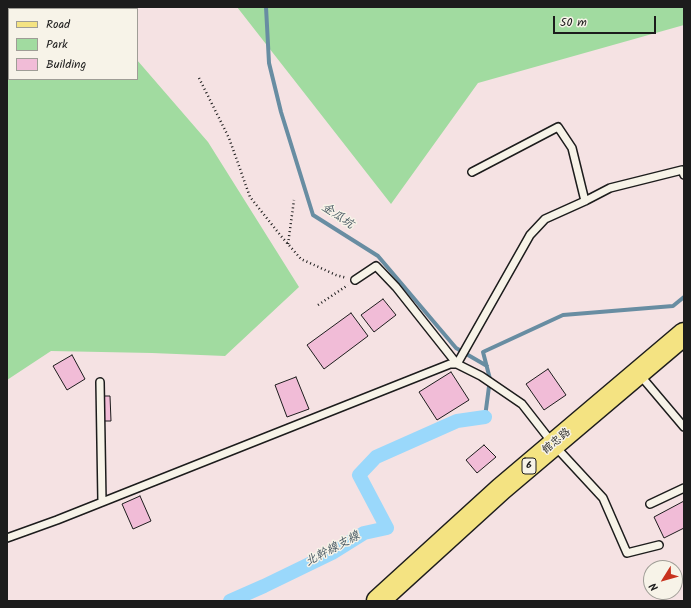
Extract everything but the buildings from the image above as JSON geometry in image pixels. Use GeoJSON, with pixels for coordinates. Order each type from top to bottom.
{"type":"FeatureCollection","features":[{"type":"Feature","properties":{"kind":"main road","name":"館忠路"},"geometry":{"type":"LineString","coordinates":[[378,601],[501,489],[684,334]]}},
{"type":"Feature","properties":{"kind":"lane"},"geometry":{"type":"LineString","coordinates":[[472,172],[558,127],[572,148],[585,201]]}},
{"type":"Feature","properties":{"kind":"lane"},"geometry":{"type":"LineString","coordinates":[[457,364],[530,235],[546,219],[610,188],[682,170],[684,175]]}},
{"type":"Feature","properties":{"kind":"lane"},"geometry":{"type":"LineString","coordinates":[[355,280],[376,266],[396,287],[457,364]]}},
{"type":"Feature","properties":{"kind":"lane"},"geometry":{"type":"LineString","coordinates":[[7,538],[57,520],[450,364],[457,364],[482,376],[522,404],[554,445],[603,498],[627,553],[659,545]]}},
{"type":"Feature","properties":{"kind":"lane"},"geometry":{"type":"LineString","coordinates":[[638,373],[684,427]]}},
{"type":"Feature","properties":{"kind":"lane"},"geometry":{"type":"LineString","coordinates":[[100,382],[102,502]]}},
{"type":"Feature","properties":{"kind":"lane"},"geometry":{"type":"LineString","coordinates":[[650,504],[684,488]]}},
{"type":"Feature","properties":{"kind":"path"},"geometry":{"type":"LineString","coordinates":[[199,78],[229,138],[250,197],[301,259],[336,275],[355,280]]}},
{"type":"Feature","properties":{"kind":"path"},"geometry":{"type":"LineString","coordinates":[[288,244],[294,200]]}},
{"type":"Feature","properties":{"kind":"path"},"geometry":{"type":"LineString","coordinates":[[318,305],[355,280]]}},
{"type":"Feature","properties":{"kind":"green space"},"geometry":{"type":"Polygon","coordinates":[[[7,7],[113,7],[8,8],[8,80],[138,80],[138,61],[208,142],[299,287],[225,356],[51,351],[7,380],[7,7]]]}},
{"type":"Feature","properties":{"kind":"green space"},"geometry":{"type":"Polygon","coordinates":[[[237,7],[684,7],[684,25],[478,83],[391,204],[237,7]]]}},
{"type":"Feature","properties":{"kind":"waterway","name":"金瓜坑"},"geometry":{"type":"LineString","coordinates":[[266,7],[269,63],[281,112],[313,215],[378,256],[456,348],[487,366]]}},
{"type":"Feature","properties":{"kind":"waterway"},"geometry":{"type":"LineString","coordinates":[[485,417],[490,379],[483,352],[563,315],[673,306],[684,297]]}},
{"type":"Feature","properties":{"kind":"waterway","name":"北幹線支線"},"geometry":{"type":"LineString","coordinates":[[230,601],[332,553],[364,533],[387,528],[359,475],[376,457],[457,421],[485,417]]}}]}
